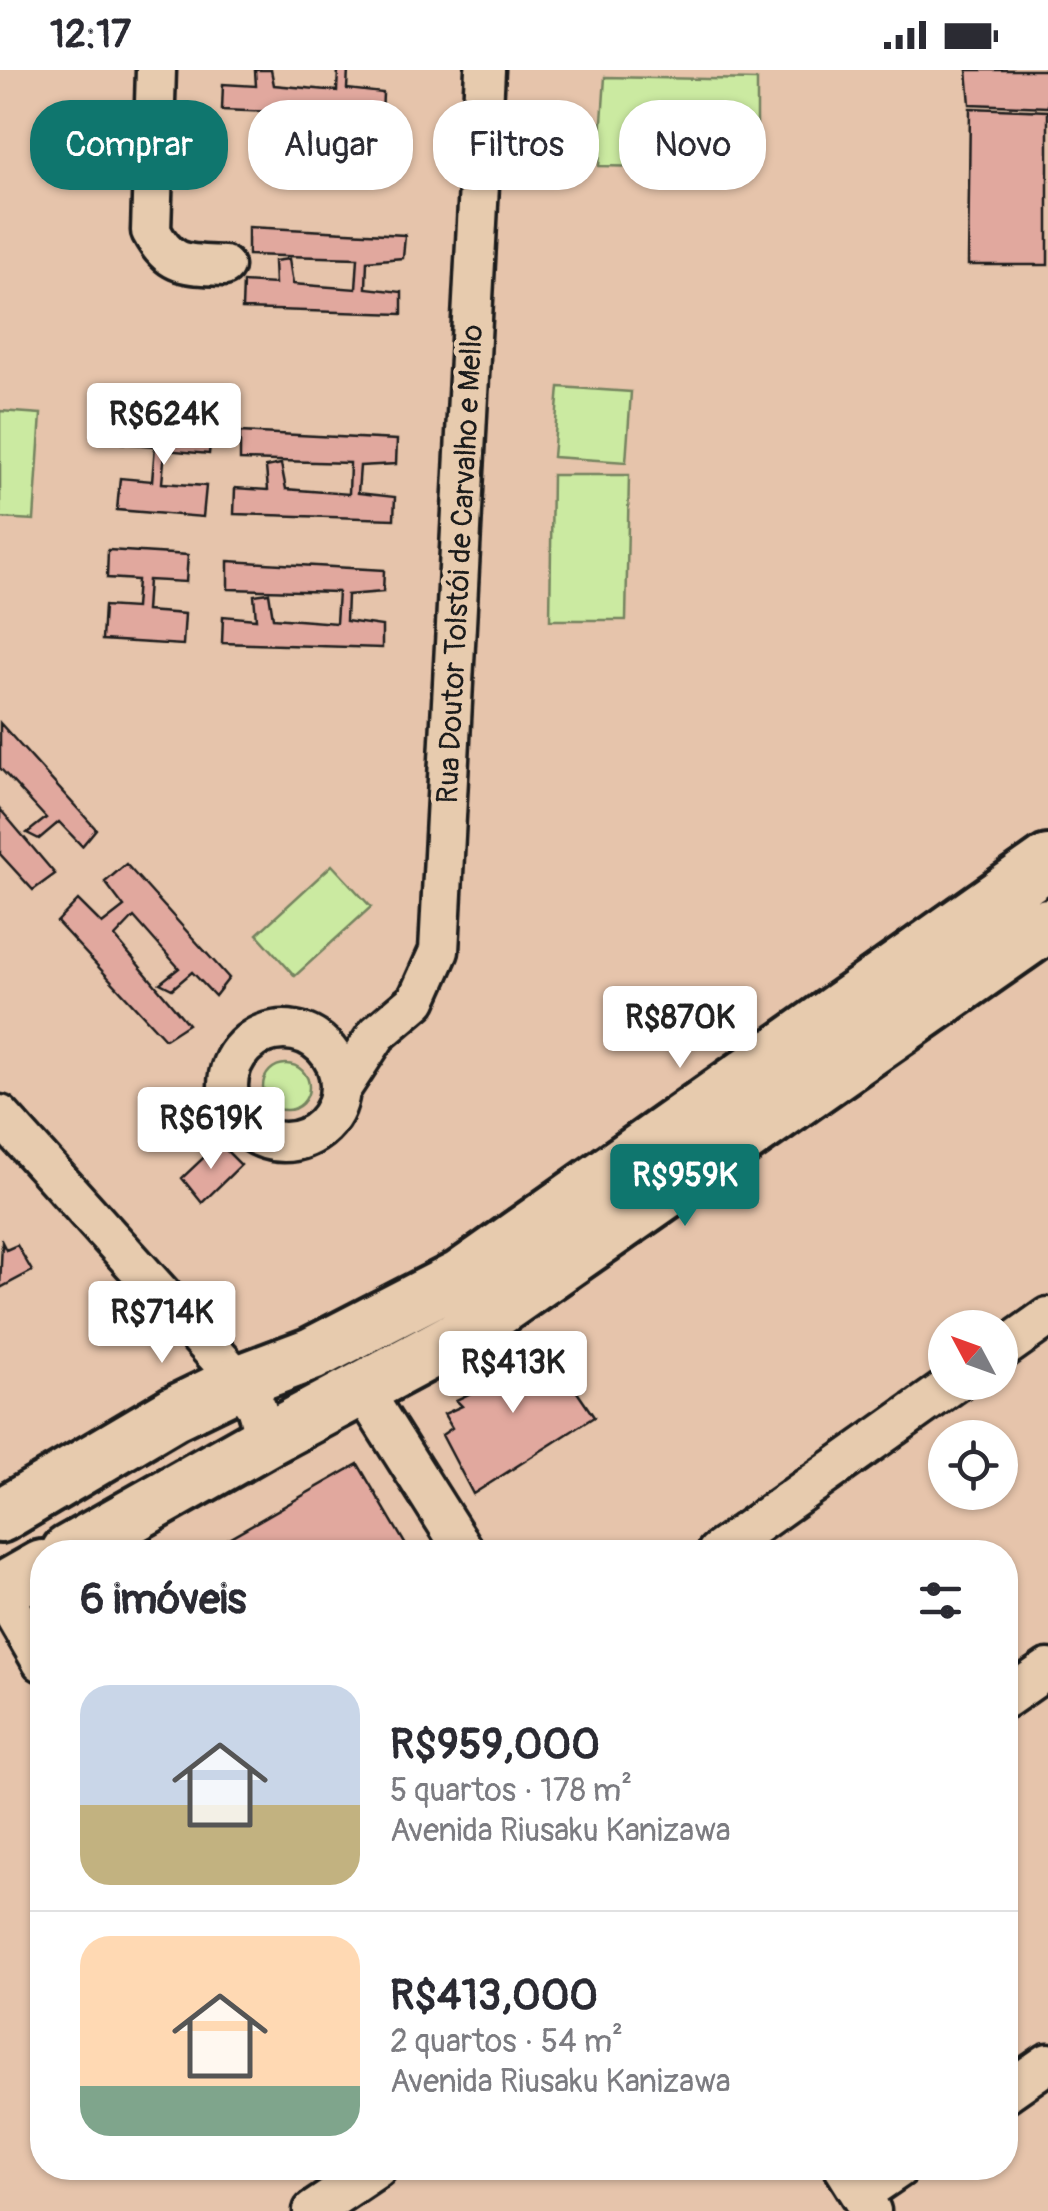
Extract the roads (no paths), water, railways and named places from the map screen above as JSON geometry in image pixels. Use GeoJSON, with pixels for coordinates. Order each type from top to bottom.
{"type":"FeatureCollection","features":[{"type":"Feature","properties":{"kind":"street"},"geometry":{"type":"LineString","coordinates":[[156,70],[151,231],[161,250],[182,264],[224,266]]}},
{"type":"Feature","properties":{"kind":"street","name":"Rua Doutor Tolstói de Carvalho e Mello"},"geometry":{"type":"LineString","coordinates":[[376,1034],[318,1040],[301,1032],[282,1030],[264,1034],[248,1043],[229,1075],[228,1094],[233,1112],[259,1138],[277,1143],[296,1142],[313,1135],[337,1107],[341,1089],[376,1034],[417,1000],[439,951],[485,70]]}},
{"type":"Feature","properties":{"kind":"street"},"geometry":{"type":"LineString","coordinates":[[0,1516],[174,1413],[238,1382],[312,1354],[460,1276],[1048,862]]}},
{"type":"Feature","properties":{"kind":"street"},"geometry":{"type":"LineString","coordinates":[[89,1540],[460,1336],[1048,925]]}},
{"type":"Feature","properties":{"kind":"street"},"geometry":{"type":"LineString","coordinates":[[318,1040],[339,1071],[341,1089]]}},
{"type":"Feature","properties":{"kind":"street"},"geometry":{"type":"LineString","coordinates":[[2,1119],[238,1382],[256,1408],[266,1440]]}},
{"type":"Feature","properties":{"kind":"street"},"geometry":{"type":"LineString","coordinates":[[1018,1338],[1048,1317]]}},
{"type":"Feature","properties":{"kind":"street"},"geometry":{"type":"LineString","coordinates":[[174,1413],[196,1373],[196,1331]]}},
{"type":"Feature","properties":{"kind":"street"},"geometry":{"type":"LineString","coordinates":[[356,1332],[387,1341],[380,1379],[416,1474],[457,1540]]}},
{"type":"Feature","properties":{"kind":"street"},"geometry":{"type":"LineString","coordinates":[[734,1540],[931,1400]]}},
{"type":"Feature","properties":{"kind":"street"},"geometry":{"type":"LineString","coordinates":[[30,1574],[0,1591],[30,1642]]}},
{"type":"Feature","properties":{"kind":"street"},"geometry":{"type":"LineString","coordinates":[[1018,1690],[1048,1668]]}},
{"type":"Feature","properties":{"kind":"street"},"geometry":{"type":"LineString","coordinates":[[1018,2084],[1048,2063]]}},
{"type":"Feature","properties":{"kind":"street"},"geometry":{"type":"LineString","coordinates":[[313,2211],[352,2180]]}}]}
